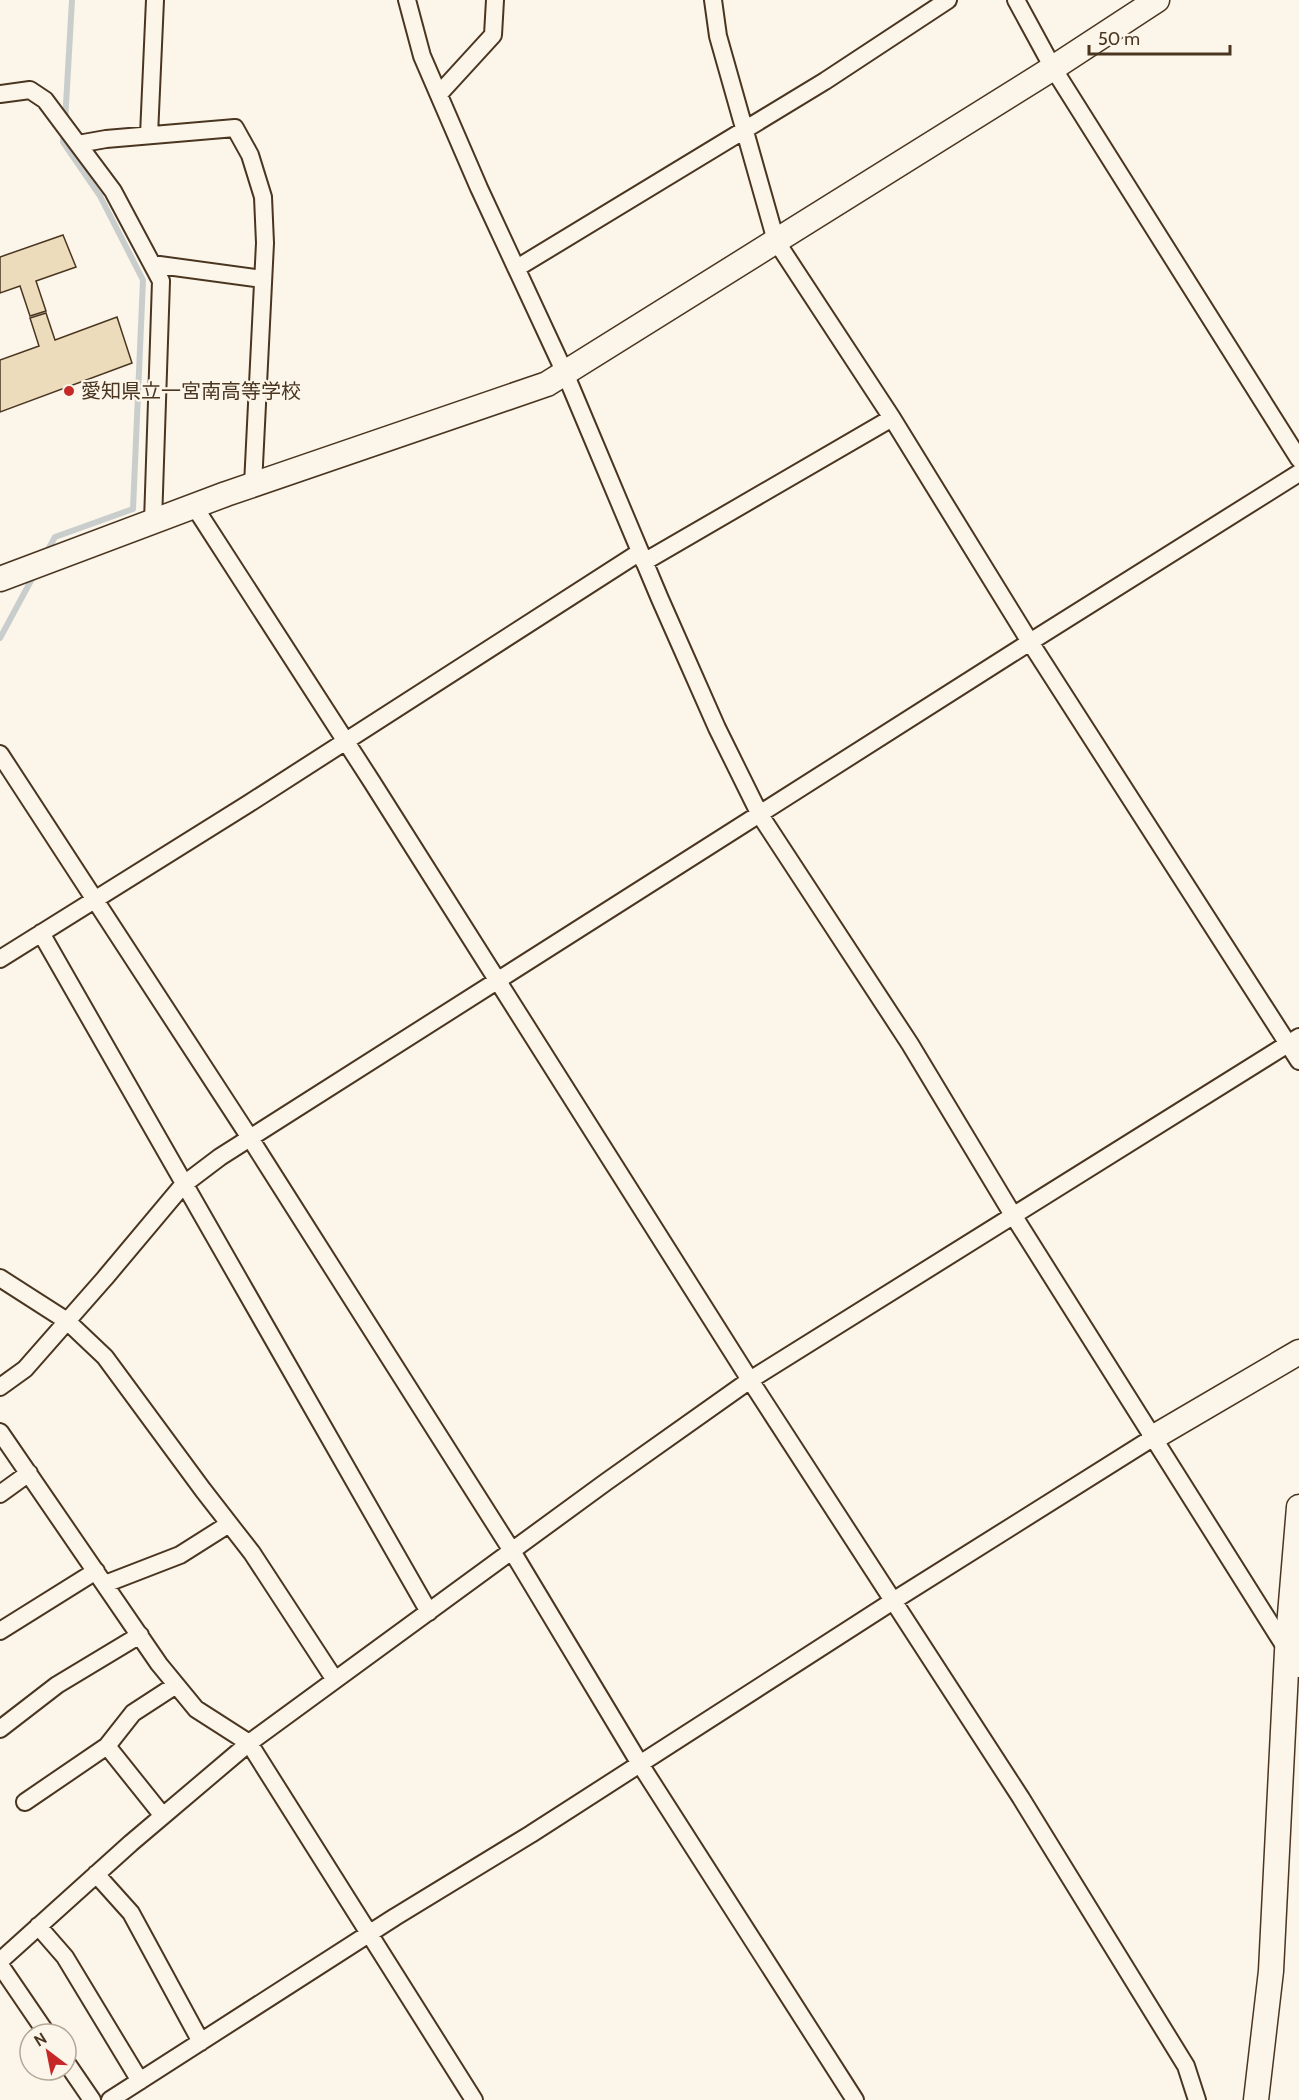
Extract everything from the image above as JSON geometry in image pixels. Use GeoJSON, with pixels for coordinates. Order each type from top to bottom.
{"type":"FeatureCollection","features":[{"type":"Feature","properties":{"kind":"street"},"geometry":{"type":"LineString","coordinates":[[149,135],[155,0]]}},
{"type":"Feature","properties":{"kind":"street"},"geometry":{"type":"LineString","coordinates":[[407,0],[422,56],[565,373],[717,728],[760,815],[909,1044],[1012,1215],[1295,1661]]}},
{"type":"Feature","properties":{"kind":"street"},"geometry":{"type":"LineString","coordinates":[[439,94],[493,35],[495,0]]}},
{"type":"Feature","properties":{"kind":"street"},"geometry":{"type":"LineString","coordinates":[[713,0],[718,36],[776,241],[892,418],[1030,642],[1294,1040],[1299,1061]]}},
{"type":"Feature","properties":{"kind":"street"},"geometry":{"type":"LineString","coordinates":[[517,268],[825,81],[948,0]]}},
{"type":"Feature","properties":{"kind":"street"},"geometry":{"type":"LineString","coordinates":[[1016,0],[1053,68],[1299,459]]}},
{"type":"Feature","properties":{"kind":"street"},"geometry":{"type":"LineString","coordinates":[[0,579],[252,485],[547,384],[1053,68],[1157,0]]}},
{"type":"Feature","properties":{"kind":"street"},"geometry":{"type":"LineString","coordinates":[[0,94],[30,90],[45,100],[113,191],[161,280],[153,522]]}},
{"type":"Feature","properties":{"kind":"street"},"geometry":{"type":"LineString","coordinates":[[78,144],[106,139],[236,128],[250,155],[264,197],[265,243],[252,485]]}},
{"type":"Feature","properties":{"kind":"street"},"geometry":{"type":"LineString","coordinates":[[152,264],[263,279]]}},
{"type":"Feature","properties":{"kind":"street"},"geometry":{"type":"LineString","coordinates":[[0,959],[345,740],[642,557],[892,418]]}},
{"type":"Feature","properties":{"kind":"street"},"geometry":{"type":"LineString","coordinates":[[0,1387],[25,1369],[183,1185],[220,1157],[1299,473]]}},
{"type":"Feature","properties":{"kind":"street"},"geometry":{"type":"LineString","coordinates":[[194,506],[345,740],[750,1380],[1021,1798],[1186,2066],[1197,2100]]}},
{"type":"Feature","properties":{"kind":"street"},"geometry":{"type":"LineString","coordinates":[[0,754],[250,1138],[512,1551],[640,1764],[855,2100]]}},
{"type":"Feature","properties":{"kind":"street"},"geometry":{"type":"LineString","coordinates":[[41,933],[429,1612]]}},
{"type":"Feature","properties":{"kind":"street"},"geometry":{"type":"LineString","coordinates":[[0,1961],[249,1743],[606,1482],[750,1380],[1294,1040]]}},
{"type":"Feature","properties":{"kind":"street"},"geometry":{"type":"LineString","coordinates":[[0,1278],[67,1321],[105,1357],[252,1553],[335,1680]]}},
{"type":"Feature","properties":{"kind":"street"},"geometry":{"type":"LineString","coordinates":[[110,2100],[893,1601],[1154,1437],[1299,1352]]}},
{"type":"Feature","properties":{"kind":"street"},"geometry":{"type":"LineString","coordinates":[[0,1432],[140,1635],[195,1709],[249,1743],[474,2100]]}},
{"type":"Feature","properties":{"kind":"street"},"geometry":{"type":"LineString","coordinates":[[0,1494],[29,1473]]}},
{"type":"Feature","properties":{"kind":"street"},"geometry":{"type":"LineString","coordinates":[[1256,2100],[1271,1971],[1291,1724],[1299,1507]]}},
{"type":"Feature","properties":{"kind":"street"},"geometry":{"type":"LineString","coordinates":[[0,1631],[100,1578],[180,1555],[229,1524]]}},
{"type":"Feature","properties":{"kind":"street"},"geometry":{"type":"LineString","coordinates":[[0,1729],[57,1685],[140,1635]]}},
{"type":"Feature","properties":{"kind":"street"},"geometry":{"type":"LineString","coordinates":[[25,1802],[107,1746],[133,1713],[176,1685]]}},
{"type":"Feature","properties":{"kind":"street"},"geometry":{"type":"LineString","coordinates":[[107,1746],[163,1816]]}},
{"type":"Feature","properties":{"kind":"street"},"geometry":{"type":"LineString","coordinates":[[96,1875],[131,1913],[201,2042]]}},
{"type":"Feature","properties":{"kind":"street"},"geometry":{"type":"LineString","coordinates":[[38,1926],[65,1957],[140,2081]]}},
{"type":"Feature","properties":{"kind":"street"},"geometry":{"type":"LineString","coordinates":[[0,1965],[39,2022]]}},
{"type":"Feature","properties":{"kind":"street"},"geometry":{"type":"LineString","coordinates":[[78,2079],[92,2100]]}},
{"type":"Feature","properties":{"kind":"building"},"geometry":{"type":"Polygon","coordinates":[[[63,235],[76,267],[36,281],[46,311],[30,316],[20,286],[0,293],[0,257],[63,235]]]}},
{"type":"Feature","properties":{"kind":"building"},"geometry":{"type":"Polygon","coordinates":[[[46,313],[55,340],[117,317],[132,363],[0,412],[0,360],[39,346],[30,318],[46,313]]]}},
{"type":"Feature","properties":{"kind":"waterway"},"geometry":{"type":"LineString","coordinates":[[65,122],[72,0]]}},
{"type":"Feature","properties":{"kind":"waterway"},"geometry":{"type":"LineString","coordinates":[[46,553],[55,537],[133,509],[143,280],[100,196],[63,142],[64,132]]}},
{"type":"Feature","properties":{"kind":"waterway"},"geometry":{"type":"LineString","coordinates":[[0,638],[34,575]]}},
{"type":"Feature","properties":{"kind":"place","name":"愛知県立一宮南高等学校"},"geometry":{"type":"Point","coordinates":[69,391]}}]}
